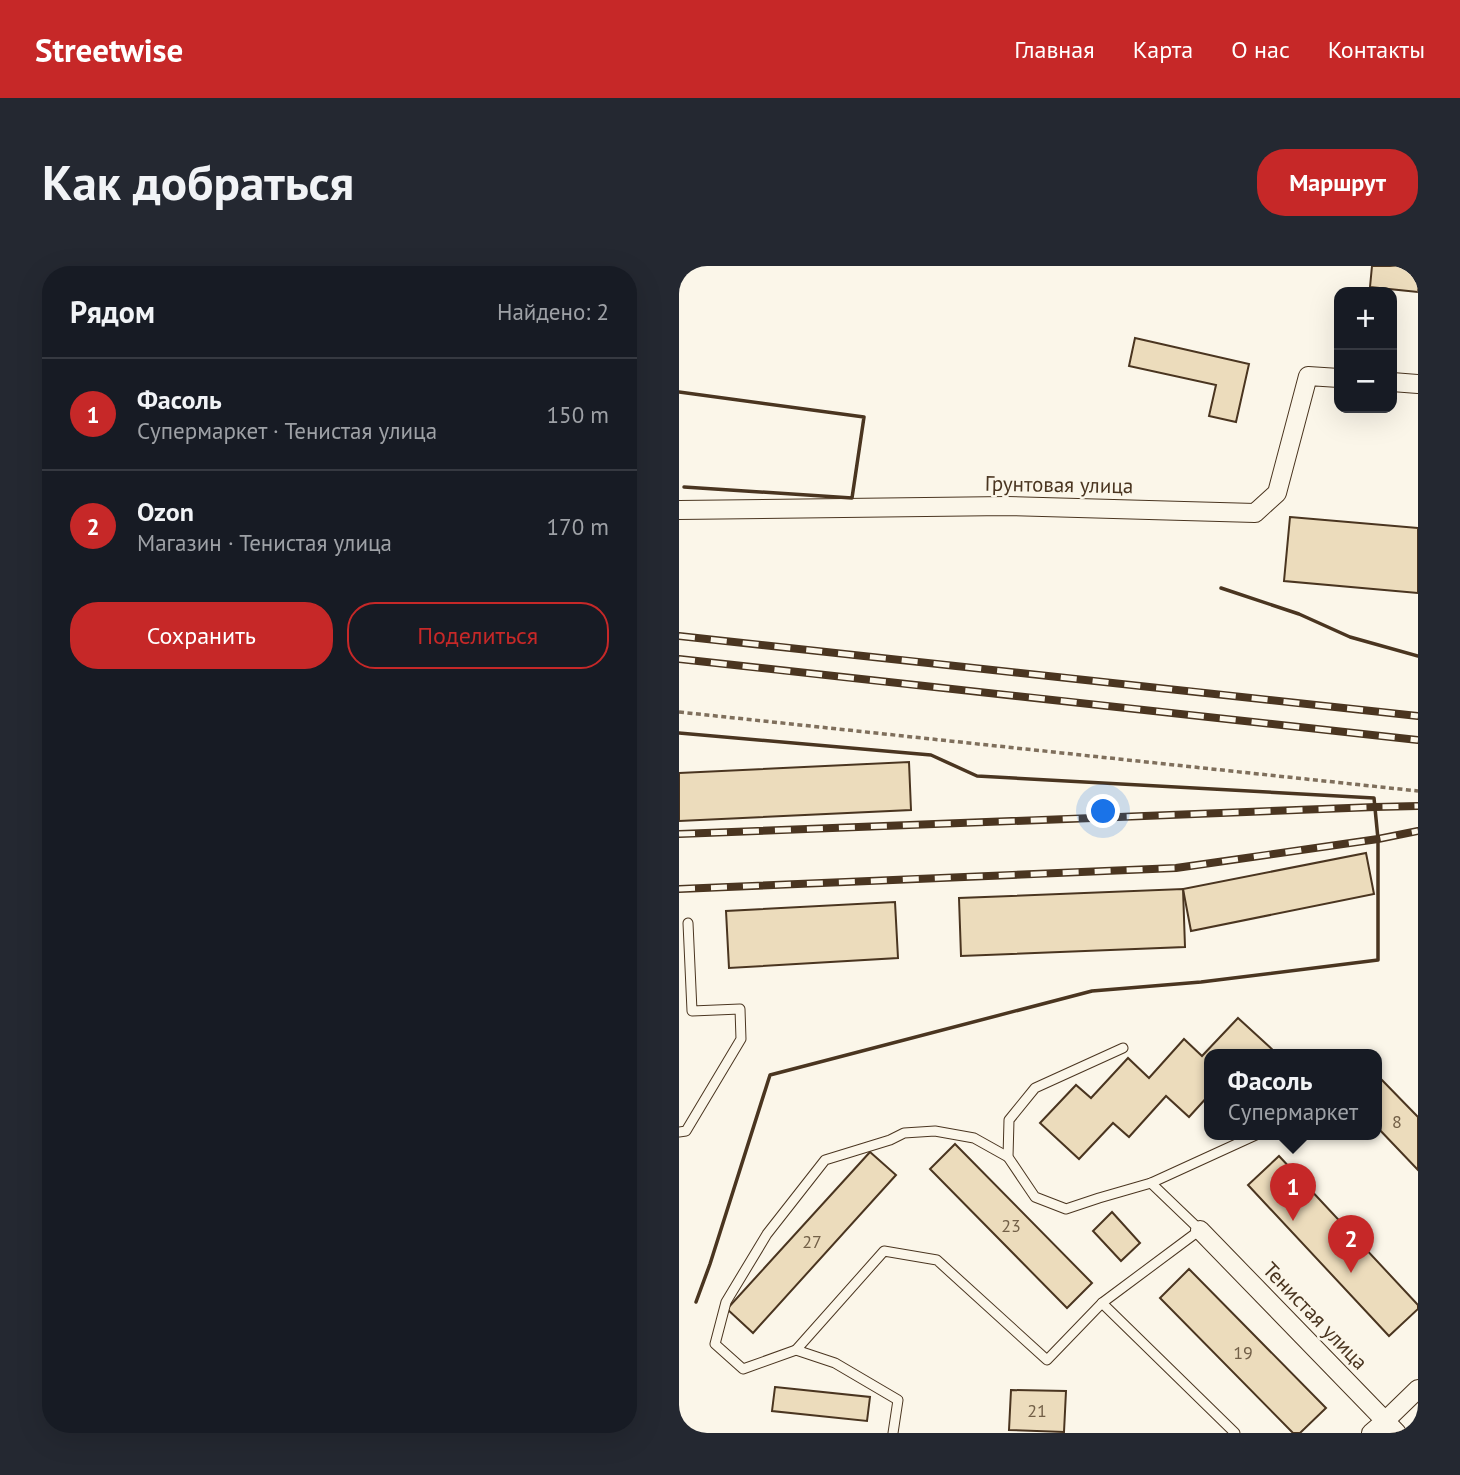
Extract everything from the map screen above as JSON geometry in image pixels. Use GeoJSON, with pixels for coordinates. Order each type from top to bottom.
{"type":"FeatureCollection","features":[{"type":"Feature","properties":{"kind":"street","name":"Грунтовая улица"},"geometry":{"type":"LineString","coordinates":[[679,510],[1007,506],[1255,513],[1277,493],[1308,376],[1334,378]]}},
{"type":"Feature","properties":{"kind":"street"},"geometry":{"type":"LineString","coordinates":[[1397,382],[1418,384]]}},
{"type":"Feature","properties":{"kind":"street","name":"Тенистая улица"},"geometry":{"type":"LineString","coordinates":[[1200,1230],[1391,1427]]}},
{"type":"Feature","properties":{"kind":"street"},"geometry":{"type":"LineString","coordinates":[[1371,1433],[1391,1427],[1418,1389]]}},
{"type":"Feature","properties":{"kind":"lane"},"geometry":{"type":"LineString","coordinates":[[679,1132],[686,1131],[741,1039],[740,1009],[692,1011],[688,923]]}},
{"type":"Feature","properties":{"kind":"lane"},"geometry":{"type":"LineString","coordinates":[[1009,1157],[1009,1120],[1035,1088],[1123,1048]]}},
{"type":"Feature","properties":{"kind":"lane"},"geometry":{"type":"LineString","coordinates":[[1151,1183],[1200,1230],[1102,1303],[1047,1360],[937,1260],[884,1251],[796,1349],[743,1369],[715,1344],[726,1302],[767,1234],[825,1160],[904,1133],[935,1130],[974,1139],[1009,1157],[1035,1197],[1066,1209],[1151,1183],[1245,1140]]}},
{"type":"Feature","properties":{"kind":"lane"},"geometry":{"type":"LineString","coordinates":[[1102,1303],[1234,1433]]}},
{"type":"Feature","properties":{"kind":"lane"},"geometry":{"type":"LineString","coordinates":[[796,1349],[835,1363],[898,1400],[893,1433]]}},
{"type":"Feature","properties":{"kind":"path"},"geometry":{"type":"LineString","coordinates":[[679,712],[1418,791]]}},
{"type":"Feature","properties":{"kind":"building"},"geometry":{"type":"Polygon","coordinates":[[[1372,266],[1418,266],[1418,292],[1397,290],[1397,287],[1370,287],[1372,266]]]}},
{"type":"Feature","properties":{"kind":"building"},"geometry":{"type":"Polygon","coordinates":[[[1135,338],[1249,364],[1236,422],[1209,416],[1216,385],[1129,366],[1135,338]]]}},
{"type":"Feature","properties":{"kind":"building"},"geometry":{"type":"Polygon","coordinates":[[[1290,517],[1418,528],[1418,593],[1284,581],[1290,517]]]}},
{"type":"Feature","properties":{"kind":"building"},"geometry":{"type":"Polygon","coordinates":[[[909,762],[911,810],[679,821],[679,773],[909,762]]]}},
{"type":"Feature","properties":{"kind":"building"},"geometry":{"type":"Polygon","coordinates":[[[1366,853],[1374,894],[1191,931],[1183,889],[1366,853]]]}},
{"type":"Feature","properties":{"kind":"building"},"geometry":{"type":"Polygon","coordinates":[[[1183,889],[1185,947],[961,956],[959,898],[1183,889]]]}},
{"type":"Feature","properties":{"kind":"building"},"geometry":{"type":"Polygon","coordinates":[[[895,902],[898,958],[729,968],[726,911],[895,902]]]}},
{"type":"Feature","properties":{"kind":"building"},"geometry":{"type":"Polygon","coordinates":[[[1238,1018],[1272,1049],[1209,1049],[1238,1018]]]}},
{"type":"Feature","properties":{"kind":"building"},"geometry":{"type":"Polygon","coordinates":[[[1184,1039],[1202,1056],[1204,1054],[1204,1100],[1189,1117],[1166,1096],[1129,1137],[1113,1123],[1079,1159],[1040,1123],[1076,1085],[1091,1098],[1128,1058],[1149,1078],[1184,1039]]]}},
{"type":"Feature","properties":{"kind":"building"},"geometry":{"type":"Polygon","coordinates":[[[1382,1080],[1418,1117],[1418,1170],[1382,1132],[1382,1080]]]}},
{"type":"Feature","properties":{"kind":"building"},"geometry":{"type":"Polygon","coordinates":[[[955,1144],[1092,1283],[1067,1308],[930,1169],[955,1144]]]}},
{"type":"Feature","properties":{"kind":"building"},"geometry":{"type":"Polygon","coordinates":[[[870,1152],[896,1175],[753,1333],[727,1309],[870,1152]]]}},
{"type":"Feature","properties":{"kind":"building"},"geometry":{"type":"Polygon","coordinates":[[[1279,1156],[1418,1305],[1418,1309],[1389,1336],[1248,1185],[1279,1156]]]}},
{"type":"Feature","properties":{"kind":"building"},"geometry":{"type":"Polygon","coordinates":[[[1112,1212],[1140,1243],[1121,1261],[1093,1231],[1112,1212]]]}},
{"type":"Feature","properties":{"kind":"building"},"geometry":{"type":"Polygon","coordinates":[[[1189,1269],[1326,1408],[1300,1433],[1293,1433],[1160,1298],[1189,1269]]]}},
{"type":"Feature","properties":{"kind":"building"},"geometry":{"type":"Polygon","coordinates":[[[775,1387],[870,1397],[867,1421],[772,1411],[775,1387]]]}},
{"type":"Feature","properties":{"kind":"building"},"geometry":{"type":"Polygon","coordinates":[[[1011,1390],[1066,1391],[1064,1432],[1009,1430],[1011,1390]]]}},
{"type":"Feature","properties":{"kind":"railway"},"geometry":{"type":"LineString","coordinates":[[679,636],[1418,716]]}},
{"type":"Feature","properties":{"kind":"railway"},"geometry":{"type":"LineString","coordinates":[[679,659],[1418,740]]}},
{"type":"Feature","properties":{"kind":"railway"},"geometry":{"type":"LineString","coordinates":[[679,834],[1418,806]]}},
{"type":"Feature","properties":{"kind":"railway"},"geometry":{"type":"LineString","coordinates":[[679,889],[1176,868],[1418,831]]}},
{"type":"Feature","properties":{"kind":"wall"},"geometry":{"type":"LineString","coordinates":[[679,392],[864,417],[852,498],[684,487]]}},
{"type":"Feature","properties":{"kind":"wall"},"geometry":{"type":"LineString","coordinates":[[1221,588],[1299,614],[1350,637],[1418,656]]}},
{"type":"Feature","properties":{"kind":"wall"},"geometry":{"type":"LineString","coordinates":[[679,733],[931,755],[977,776],[1374,798],[1378,839],[1378,960],[1201,982],[1092,991],[770,1075],[696,1302]]}},
{"type":"Feature","properties":{"kind":"place","name":"Фасоль"},"geometry":{"type":"Point","coordinates":[1293,1221]}},
{"type":"Feature","properties":{"kind":"place","name":"Ozon"},"geometry":{"type":"Point","coordinates":[1351,1273]}}]}
